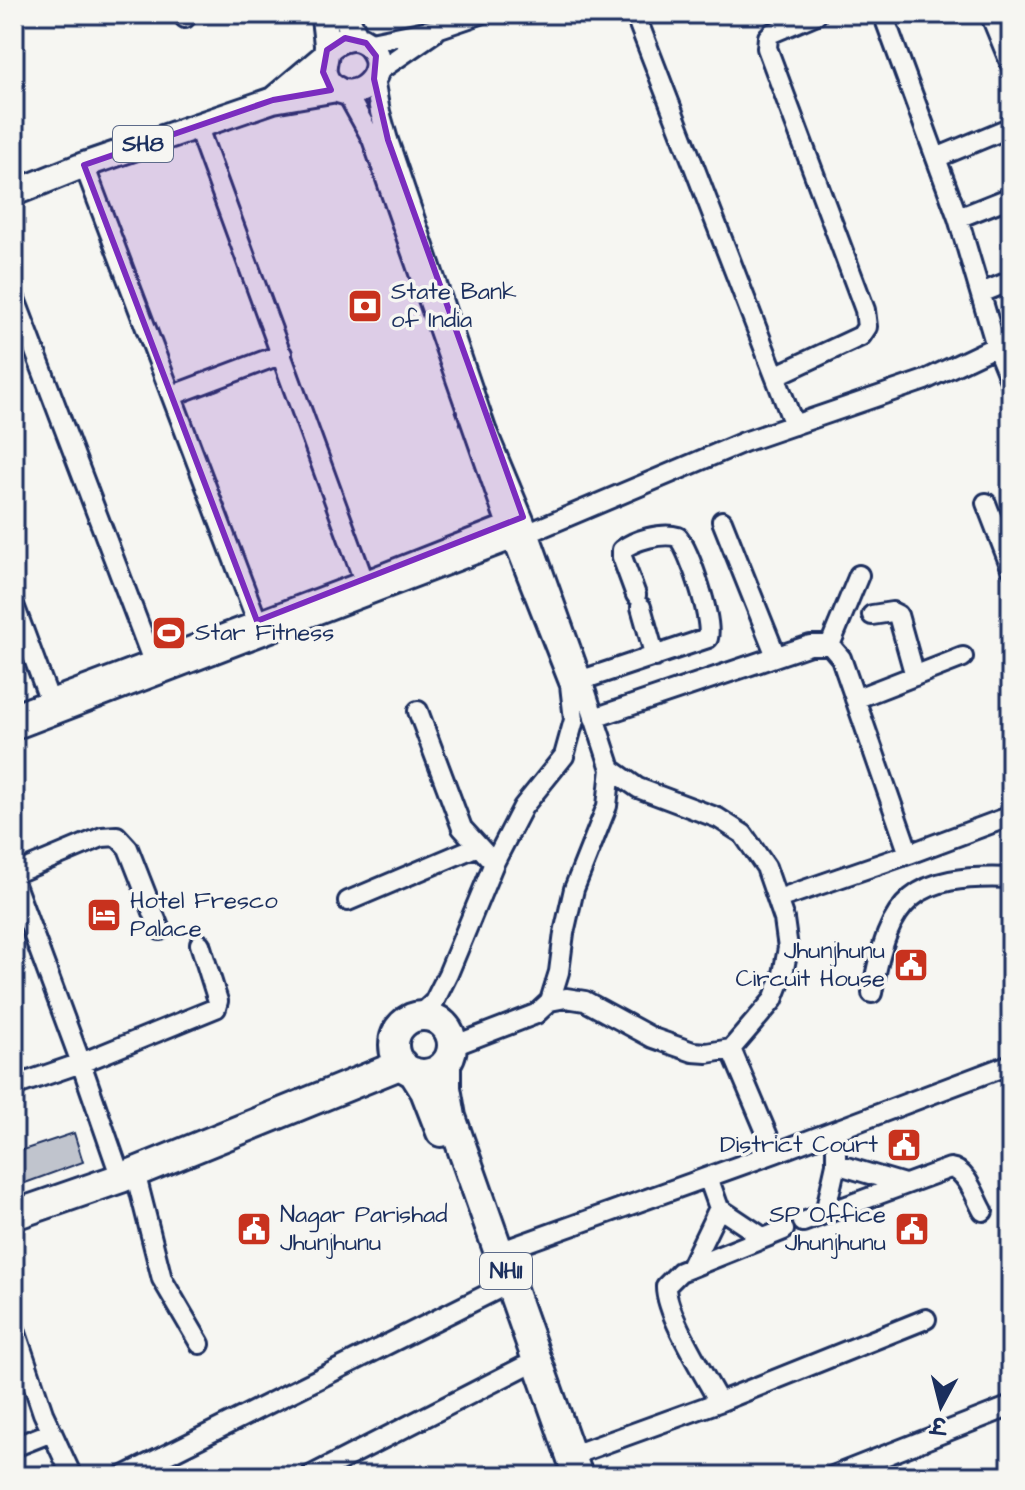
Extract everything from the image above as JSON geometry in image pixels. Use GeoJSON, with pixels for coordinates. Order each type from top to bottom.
{"type":"FeatureCollection","features":[{"type":"Feature","properties":{"kind":"highway"},"geometry":{"type":"LineString","coordinates":[[14,1215],[403,1063],[432,1073],[449,1055],[450,1032],[442,1022],[420,1015],[412,1017],[397,1031],[403,1063]]}},
{"type":"Feature","properties":{"kind":"highway","name":"NH11"},"geometry":{"type":"LineString","coordinates":[[449,1055],[446,1088],[451,1117],[570,1469]]}},
{"type":"Feature","properties":{"kind":"highway","name":"NH11"},"geometry":{"type":"LineString","coordinates":[[403,1063],[434,1114],[523,1367],[570,1469]]}},
{"type":"Feature","properties":{"kind":"highway"},"geometry":{"type":"LineString","coordinates":[[14,1198],[123,1171]]}},
{"type":"Feature","properties":{"kind":"main road"},"geometry":{"type":"LineString","coordinates":[[323,14],[326,54],[323,72],[331,85],[342,91]]}},
{"type":"Feature","properties":{"kind":"main road"},"geometry":{"type":"LineString","coordinates":[[345,14],[361,41],[376,56],[375,76]]}},
{"type":"Feature","properties":{"kind":"main road","name":"SH8"},"geometry":{"type":"LineString","coordinates":[[273,100],[326,54],[335,42],[345,38],[361,41]]}},
{"type":"Feature","properties":{"kind":"main road","name":"SH8"},"geometry":{"type":"LineString","coordinates":[[14,193],[84,165],[273,100],[342,91],[357,92],[375,76]]}},
{"type":"Feature","properties":{"kind":"street"},"geometry":{"type":"LineString","coordinates":[[361,41],[440,28],[479,14]]}},
{"type":"Feature","properties":{"kind":"street"},"geometry":{"type":"LineString","coordinates":[[635,14],[794,425]]}},
{"type":"Feature","properties":{"kind":"street"},"geometry":{"type":"LineString","coordinates":[[775,376],[861,336],[868,322],[767,48],[768,37],[772,33],[814,14]]}},
{"type":"Feature","properties":{"kind":"street"},"geometry":{"type":"LineString","coordinates":[[883,14],[958,218],[981,293],[1004,343],[1011,383]]}},
{"type":"Feature","properties":{"kind":"street"},"geometry":{"type":"LineString","coordinates":[[990,14],[1011,65]]}},
{"type":"Feature","properties":{"kind":"street"},"geometry":{"type":"LineString","coordinates":[[420,1015],[434,1002],[448,974],[494,863],[523,807],[564,756],[574,720],[570,685],[380,112],[375,76],[440,28]]}},
{"type":"Feature","properties":{"kind":"street"},"geometry":{"type":"LineString","coordinates":[[342,91],[372,139],[518,528],[582,680],[611,769],[607,806],[574,889],[559,972],[550,1001],[536,1014],[449,1055]]}},
{"type":"Feature","properties":{"kind":"street"},"geometry":{"type":"LineString","coordinates":[[197,125],[364,581]]}},
{"type":"Feature","properties":{"kind":"street"},"geometry":{"type":"LineString","coordinates":[[936,158],[1011,127]]}},
{"type":"Feature","properties":{"kind":"street"},"geometry":{"type":"LineString","coordinates":[[84,165],[257,621]]}},
{"type":"Feature","properties":{"kind":"street"},"geometry":{"type":"LineString","coordinates":[[958,218],[1011,197]]}},
{"type":"Feature","properties":{"kind":"street"},"geometry":{"type":"LineString","coordinates":[[981,293],[1011,281]]}},
{"type":"Feature","properties":{"kind":"street"},"geometry":{"type":"LineString","coordinates":[[14,296],[152,659]]}},
{"type":"Feature","properties":{"kind":"street"},"geometry":{"type":"LineString","coordinates":[[14,730],[518,528],[744,442],[925,380],[1004,343]]}},
{"type":"Feature","properties":{"kind":"street"},"geometry":{"type":"LineString","coordinates":[[173,395],[282,354]]}},
{"type":"Feature","properties":{"kind":"street"},"geometry":{"type":"LineString","coordinates":[[986,503],[1011,568]]}},
{"type":"Feature","properties":{"kind":"street"},"geometry":{"type":"LineString","coordinates":[[722,521],[776,656]]}},
{"type":"Feature","properties":{"kind":"street"},"geometry":{"type":"LineString","coordinates":[[14,713],[364,581],[518,528]]}},
{"type":"Feature","properties":{"kind":"street"},"geometry":{"type":"LineString","coordinates":[[582,680],[655,657],[699,643],[708,638],[708,620],[690,562],[678,537],[667,534],[624,546],[622,557],[655,657]]}},
{"type":"Feature","properties":{"kind":"street"},"geometry":{"type":"LineString","coordinates":[[830,645],[859,575]]}},
{"type":"Feature","properties":{"kind":"street"},"geometry":{"type":"LineString","coordinates":[[14,605],[49,699]]}},
{"type":"Feature","properties":{"kind":"street"},"geometry":{"type":"LineString","coordinates":[[872,615],[892,612],[898,615],[915,676]]}},
{"type":"Feature","properties":{"kind":"street"},"geometry":{"type":"LineString","coordinates":[[594,718],[810,645],[830,645],[841,658],[909,854]]}},
{"type":"Feature","properties":{"kind":"street"},"geometry":{"type":"LineString","coordinates":[[855,699],[963,657]]}},
{"type":"Feature","properties":{"kind":"street"},"geometry":{"type":"LineString","coordinates":[[418,711],[462,828],[494,863]]}},
{"type":"Feature","properties":{"kind":"street"},"geometry":{"type":"LineString","coordinates":[[550,1001],[566,998],[585,1001],[653,1038],[693,1052],[707,1053],[731,1049],[773,1000],[783,974],[788,948],[778,899],[766,867],[743,834],[718,818],[638,788],[611,769]]}},
{"type":"Feature","properties":{"kind":"street"},"geometry":{"type":"LineString","coordinates":[[778,899],[1011,816]]}},
{"type":"Feature","properties":{"kind":"street"},"geometry":{"type":"LineString","coordinates":[[14,874],[102,837],[117,836],[128,848],[160,930]]}},
{"type":"Feature","properties":{"kind":"street"},"geometry":{"type":"LineString","coordinates":[[348,901],[478,846]]}},
{"type":"Feature","properties":{"kind":"street"},"geometry":{"type":"LineString","coordinates":[[872,993],[875,974],[895,917],[913,893],[964,878],[1011,878]]}},
{"type":"Feature","properties":{"kind":"street"},"geometry":{"type":"LineString","coordinates":[[14,882],[162,1279],[200,1344]]}},
{"type":"Feature","properties":{"kind":"street"},"geometry":{"type":"LineString","coordinates":[[14,1086],[81,1063],[216,1008],[218,1001],[200,944]]}},
{"type":"Feature","properties":{"kind":"street"},"geometry":{"type":"LineString","coordinates":[[731,1049],[775,1153]]}},
{"type":"Feature","properties":{"kind":"street"},"geometry":{"type":"LineString","coordinates":[[499,1252],[1010,1069]]}},
{"type":"Feature","properties":{"kind":"street"},"geometry":{"type":"LineString","coordinates":[[825,1213],[836,1164],[836,1130]]}},
{"type":"Feature","properties":{"kind":"street"},"geometry":{"type":"LineString","coordinates":[[836,1164],[904,1184]]}},
{"type":"Feature","properties":{"kind":"street"},"geometry":{"type":"LineString","coordinates":[[803,1222],[950,1168],[957,1169],[983,1211]]}},
{"type":"Feature","properties":{"kind":"street"},"geometry":{"type":"LineString","coordinates":[[708,1177],[719,1208],[764,1238]]}},
{"type":"Feature","properties":{"kind":"street"},"geometry":{"type":"LineString","coordinates":[[690,1268],[719,1208]]}},
{"type":"Feature","properties":{"kind":"street"},"geometry":{"type":"LineString","coordinates":[[719,1402],[685,1340],[667,1298],[669,1282],[690,1268],[784,1230]]}},
{"type":"Feature","properties":{"kind":"street"},"geometry":{"type":"LineString","coordinates":[[124,1476],[496,1290]]}},
{"type":"Feature","properties":{"kind":"street"},"geometry":{"type":"LineString","coordinates":[[570,1469],[719,1402],[926,1319]]}},
{"type":"Feature","properties":{"kind":"street"},"geometry":{"type":"LineString","coordinates":[[14,1327],[52,1432],[72,1476]]}},
{"type":"Feature","properties":{"kind":"street"},"geometry":{"type":"LineString","coordinates":[[310,1476],[523,1367]]}},
{"type":"Feature","properties":{"kind":"street"},"geometry":{"type":"LineString","coordinates":[[833,1476],[1011,1406]]}},
{"type":"Feature","properties":{"kind":"street"},"geometry":{"type":"LineString","coordinates":[[14,1447],[52,1432]]}},
{"type":"Feature","properties":{"kind":"highlighted area"},"geometry":{"type":"Polygon","coordinates":[[[345,38],[366,43],[376,56],[374,79],[388,140],[523,517],[257,621],[84,165],[273,100],[331,90],[323,72],[327,50],[345,38]]]}},
{"type":"Feature","properties":{"kind":"building"},"geometry":{"type":"Polygon","coordinates":[[[74,1133],[83,1162],[14,1187],[14,1153],[74,1133]]]}},
{"type":"Feature","properties":{"kind":"place","name":"State Bank of India"},"geometry":{"type":"Point","coordinates":[365,306]}},
{"type":"Feature","properties":{"kind":"place","name":"Star Fitness"},"geometry":{"type":"Point","coordinates":[169,633]}},
{"type":"Feature","properties":{"kind":"place","name":"Hotel Fresco Palace"},"geometry":{"type":"Point","coordinates":[104,915]}},
{"type":"Feature","properties":{"kind":"place","name":"Jhunjhunu Circuit House"},"geometry":{"type":"Point","coordinates":[911,965]}},
{"type":"Feature","properties":{"kind":"place","name":"District Court"},"geometry":{"type":"Point","coordinates":[904,1145]}},
{"type":"Feature","properties":{"kind":"place","name":"Nagar Parishad Jhunjhunu"},"geometry":{"type":"Point","coordinates":[254,1229]}},
{"type":"Feature","properties":{"kind":"place","name":"SP Office Jhunjhunu"},"geometry":{"type":"Point","coordinates":[912,1229]}}]}
